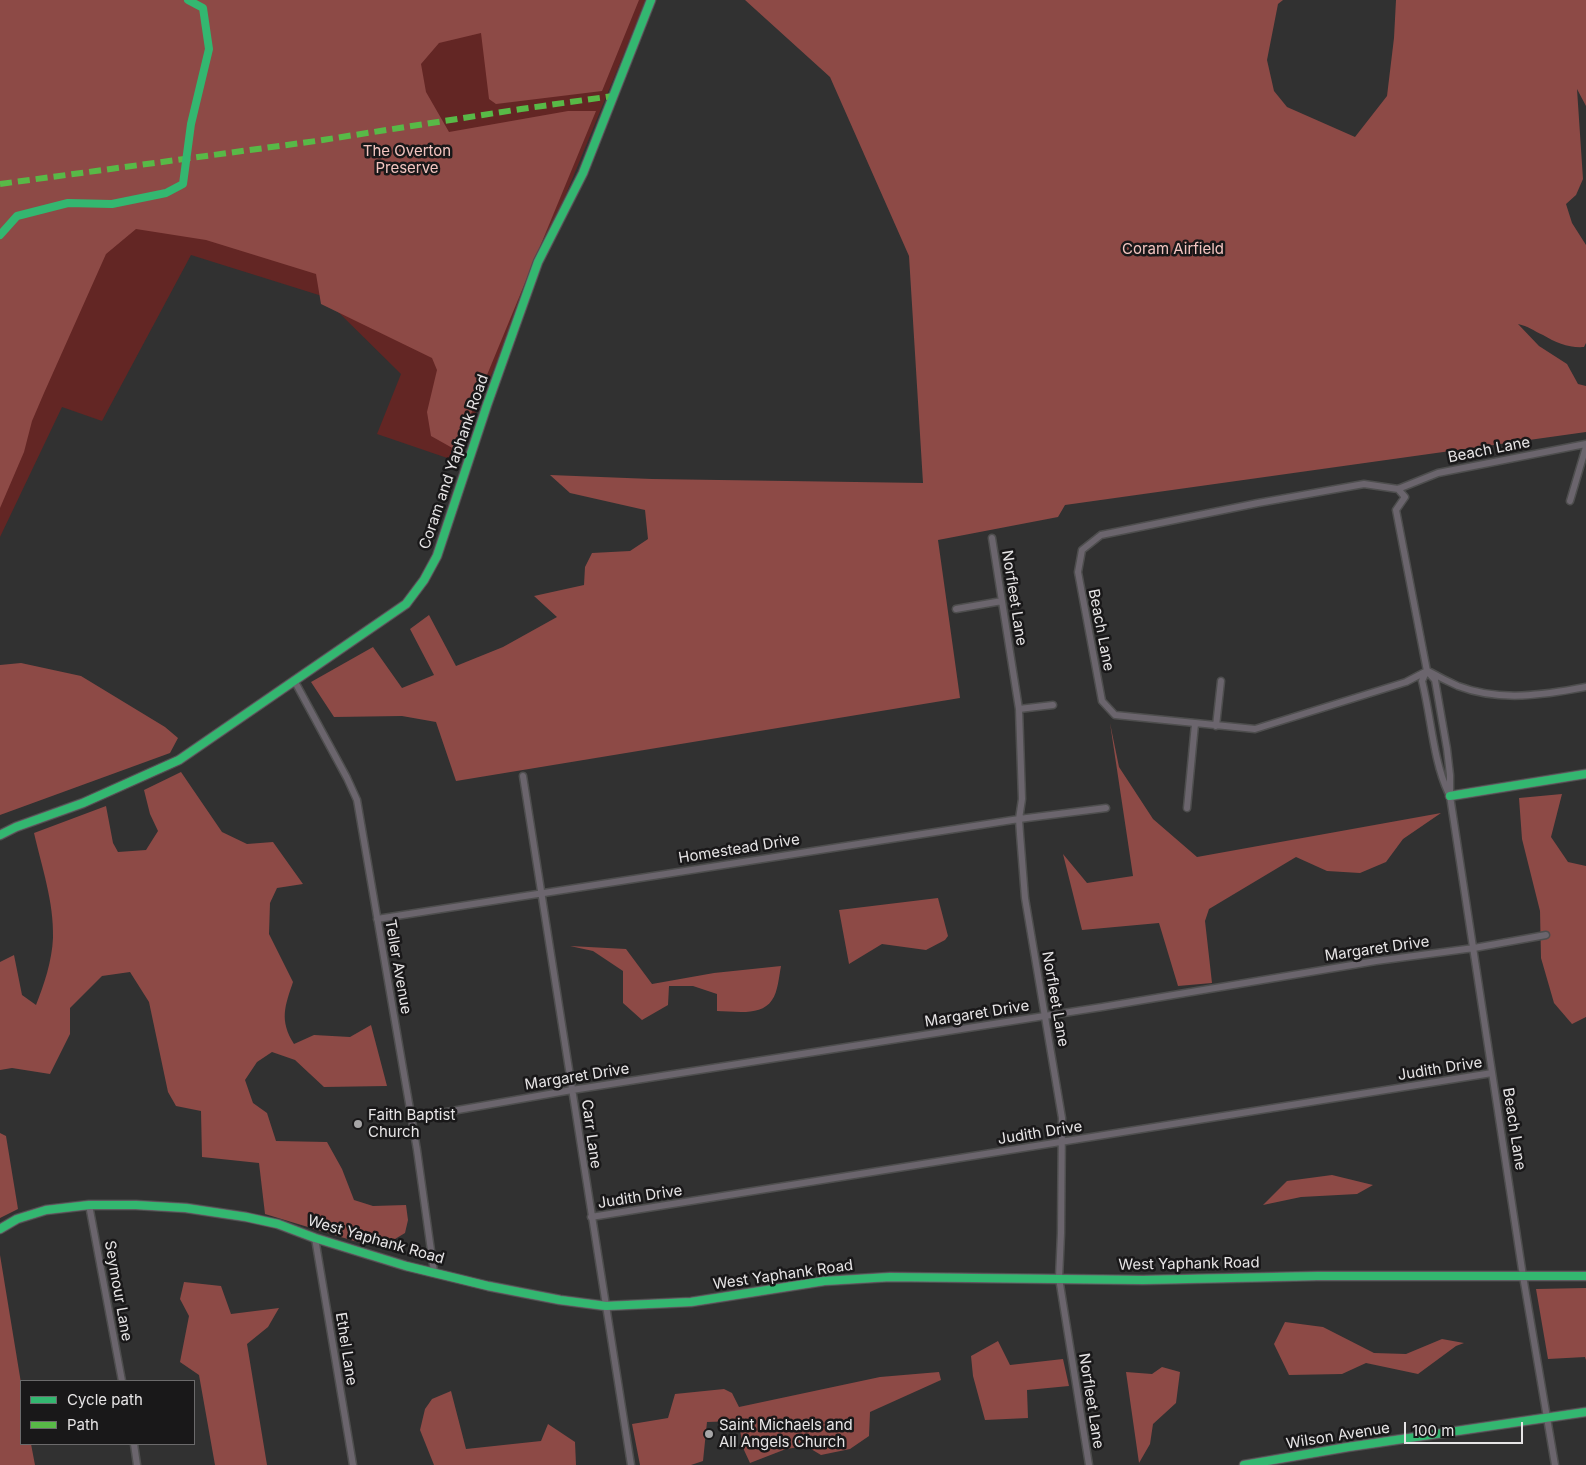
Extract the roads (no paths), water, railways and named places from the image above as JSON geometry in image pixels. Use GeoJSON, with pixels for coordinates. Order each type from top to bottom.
{"type":"FeatureCollection","features":[{"type":"Feature","properties":{"kind":"street","name":"Coram and Yaphank Road"},"geometry":{"type":"LineString","coordinates":[[0,835],[16,827],[83,803],[179,760],[406,604],[424,580],[437,556],[487,404],[538,262],[583,173],[652,0]]}},
{"type":"Feature","properties":{"kind":"street","name":"Beach Lane"},"geometry":{"type":"LineString","coordinates":[[1426,671],[1406,682],[1255,729],[1115,714],[1102,701],[1078,572],[1082,550],[1101,535],[1258,503],[1364,484],[1398,489],[1438,473],[1586,445]]}},
{"type":"Feature","properties":{"kind":"street"},"geometry":{"type":"LineString","coordinates":[[1570,501],[1586,445]]}},
{"type":"Feature","properties":{"kind":"street","name":"Beach Lane"},"geometry":{"type":"LineString","coordinates":[[1398,489],[1405,497],[1396,510],[1426,671],[1422,681],[1441,776],[1450,796]]}},
{"type":"Feature","properties":{"kind":"street","name":"Norfleet Lane"},"geometry":{"type":"LineString","coordinates":[[992,538],[1019,710],[1022,799],[1019,819],[1025,898],[1062,1118],[1059,1278],[1089,1465]]}},
{"type":"Feature","properties":{"kind":"street"},"geometry":{"type":"LineString","coordinates":[[956,609],[1002,601]]}},
{"type":"Feature","properties":{"kind":"street","name":"Beach Lane"},"geometry":{"type":"LineString","coordinates":[[1426,671],[1435,680],[1448,757],[1450,796],[1523,1276],[1555,1465]]}},
{"type":"Feature","properties":{"kind":"street"},"geometry":{"type":"LineString","coordinates":[[1426,671],[1460,686],[1508,696],[1545,695],[1586,687]]}},
{"type":"Feature","properties":{"kind":"street","name":"Teller Avenue"},"geometry":{"type":"LineString","coordinates":[[294,680],[357,800],[368,854],[377,919],[412,1118],[434,1272]]}},
{"type":"Feature","properties":{"kind":"street"},"geometry":{"type":"LineString","coordinates":[[1216,726],[1221,681]]}},
{"type":"Feature","properties":{"kind":"street"},"geometry":{"type":"LineString","coordinates":[[1019,710],[1053,704]]}},
{"type":"Feature","properties":{"kind":"street"},"geometry":{"type":"LineString","coordinates":[[1187,808],[1196,724]]}},
{"type":"Feature","properties":{"kind":"street"},"geometry":{"type":"LineString","coordinates":[[1450,796],[1586,774]]}},
{"type":"Feature","properties":{"kind":"street","name":"Carr Lane"},"geometry":{"type":"LineString","coordinates":[[523,776],[631,1465]]}},
{"type":"Feature","properties":{"kind":"street","name":"Homestead Drive"},"geometry":{"type":"LineString","coordinates":[[377,919],[1019,819],[1106,808]]}},
{"type":"Feature","properties":{"kind":"street","name":"Margaret Drive"},"geometry":{"type":"LineString","coordinates":[[412,1118],[572,1090],[1045,1016],[1376,961],[1474,948],[1546,935]]}},
{"type":"Feature","properties":{"kind":"street","name":"Judith Drive"},"geometry":{"type":"LineString","coordinates":[[591,1217],[1492,1073]]}},
{"type":"Feature","properties":{"kind":"street","name":"West Yaphank Road"},"geometry":{"type":"LineString","coordinates":[[0,1229],[17,1219],[46,1210],[90,1205],[186,1208],[278,1224],[315,1238],[406,1266],[488,1286],[560,1300],[606,1306],[691,1302],[824,1280],[890,1277],[1143,1280],[1316,1276],[1586,1276]]}},
{"type":"Feature","properties":{"kind":"street","name":"Seymour Lane"},"geometry":{"type":"LineString","coordinates":[[90,1205],[122,1380]]}},
{"type":"Feature","properties":{"kind":"street","name":"Ethel Lane"},"geometry":{"type":"LineString","coordinates":[[315,1238],[353,1465]]}},
{"type":"Feature","properties":{"kind":"street","name":"Wilson Avenue"},"geometry":{"type":"LineString","coordinates":[[1244,1465],[1348,1447],[1586,1412]]}},
{"type":"Feature","properties":{"kind":"street"},"geometry":{"type":"LineString","coordinates":[[134,1445],[138,1465]]}},
{"type":"Feature","properties":{"kind":"place","name":"Faith Baptist Church"},"geometry":{"type":"Point","coordinates":[358,1124]}},
{"type":"Feature","properties":{"kind":"place","name":"Saint Michaels and All Angels Church"},"geometry":{"type":"Point","coordinates":[709,1434]}},
{"type":"Feature","properties":{"kind":"park label","name":"The Overton Preserve"},"geometry":{"type":"Point","coordinates":[407,160]}},
{"type":"Feature","properties":{"kind":"park label","name":"Coram Airfield"},"geometry":{"type":"Point","coordinates":[1173,249]}}]}
